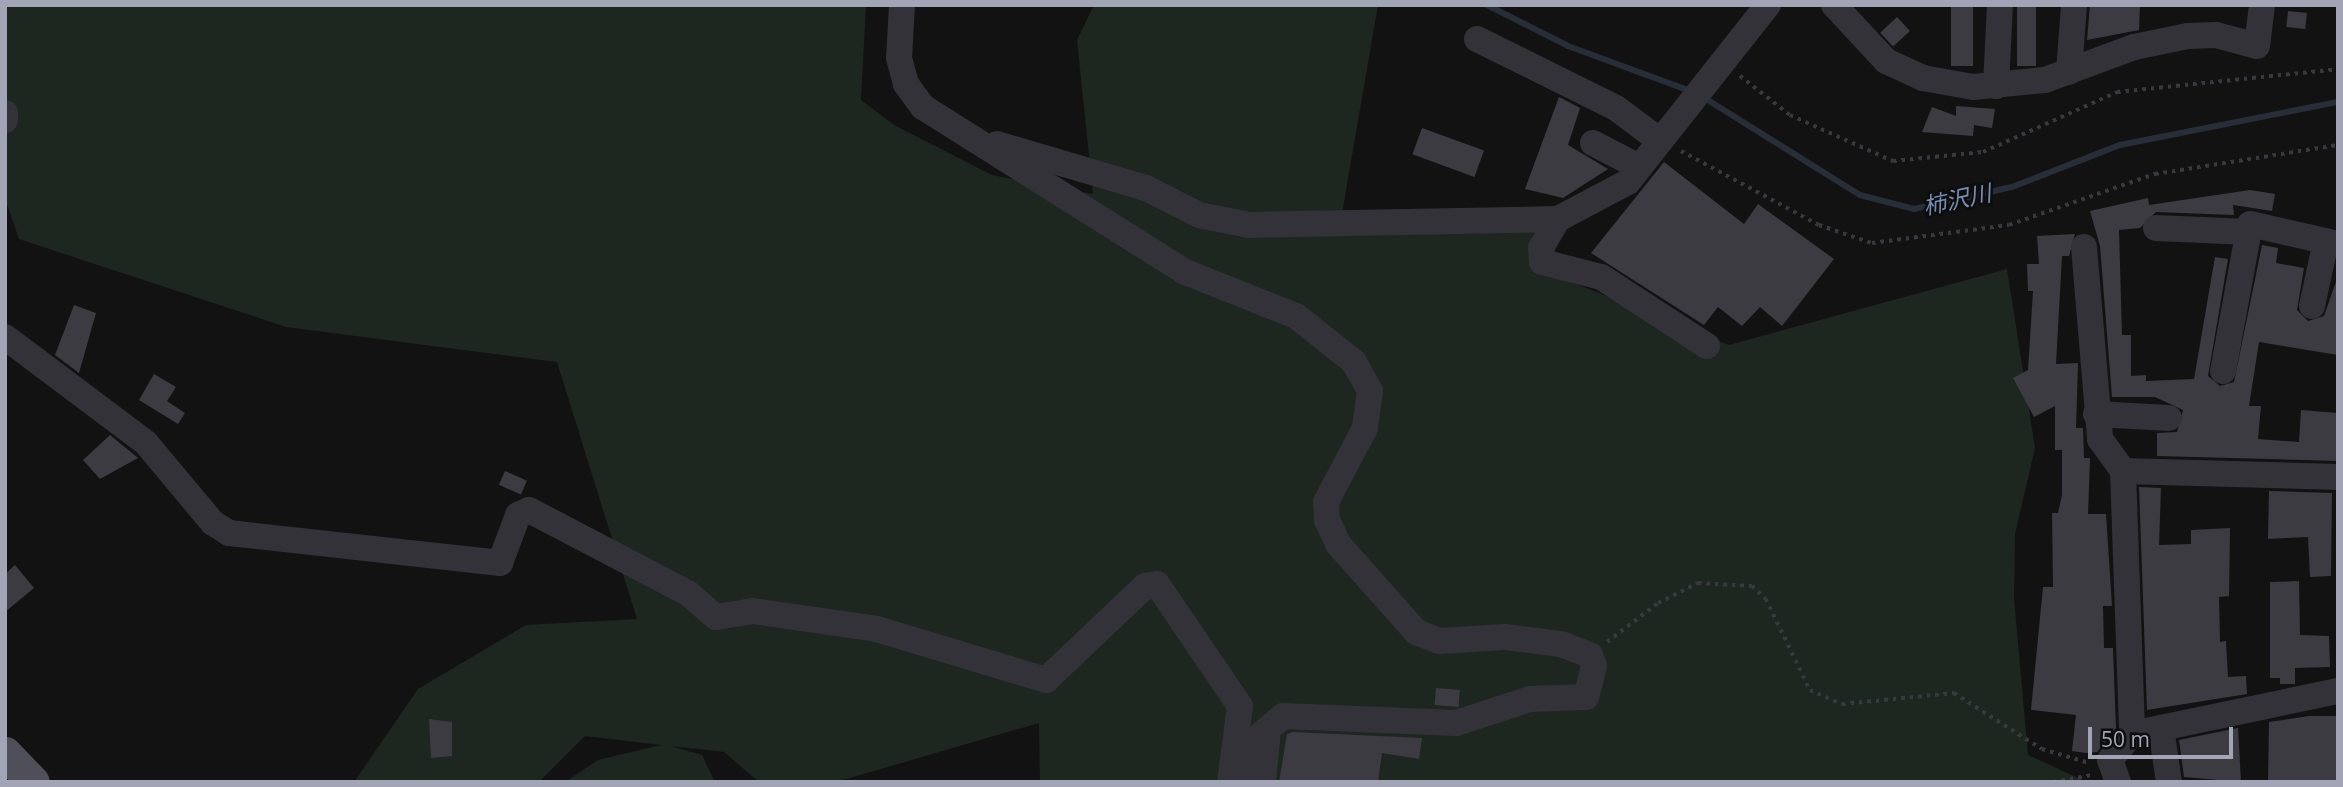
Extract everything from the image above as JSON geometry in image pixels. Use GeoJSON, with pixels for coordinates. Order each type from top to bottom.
{"type":"FeatureCollection","features":[{"type":"Feature","properties":{"kind":"main road"},"geometry":{"type":"LineString","coordinates":[[5,753],[33,782]]}},
{"type":"Feature","properties":{"kind":"street"},"geometry":{"type":"LineString","coordinates":[[902,5],[899,58],[906,84],[923,107],[1183,271],[1296,316],[1354,362],[1370,391],[1365,428],[1326,502],[1327,520],[1338,544],[1416,632],[1439,641],[1505,637],[1561,644],[1590,655],[1591,690],[1568,702],[1530,699],[1442,725],[1297,714],[1268,724],[1242,782]]}},
{"type":"Feature","properties":{"kind":"street"},"geometry":{"type":"LineString","coordinates":[[971,136],[1146,188],[1199,215],[1249,225],[1558,219],[1628,182],[1662,136],[1719,71],[1768,5]]}},
{"type":"Feature","properties":{"kind":"street"},"geometry":{"type":"LineString","coordinates":[[1834,5],[1870,49],[1901,69],[1948,84],[1996,86],[2070,72],[2134,47],[2188,36],[2216,35],[2257,46],[2262,5]]}},
{"type":"Feature","properties":{"kind":"street"},"geometry":{"type":"LineString","coordinates":[[1996,86],[2000,5]]}},
{"type":"Feature","properties":{"kind":"street"},"geometry":{"type":"LineString","coordinates":[[2070,72],[2074,5]]}},
{"type":"Feature","properties":{"kind":"street"},"geometry":{"type":"LineString","coordinates":[[1477,39],[1616,108],[1662,136]]}},
{"type":"Feature","properties":{"kind":"street"},"geometry":{"type":"LineString","coordinates":[[5,113],[5,120]]}},
{"type":"Feature","properties":{"kind":"street"},"geometry":{"type":"LineString","coordinates":[[1593,142],[1639,167]]}},
{"type":"Feature","properties":{"kind":"street"},"geometry":{"type":"LineString","coordinates":[[1558,219],[1541,248],[1542,262],[1601,277],[1707,346]]}},
{"type":"Feature","properties":{"kind":"street"},"geometry":{"type":"LineString","coordinates":[[2222,371],[2250,224],[2332,243],[2312,306]]}},
{"type":"Feature","properties":{"kind":"street"},"geometry":{"type":"LineString","coordinates":[[2156,228],[2248,232]]}},
{"type":"Feature","properties":{"kind":"street"},"geometry":{"type":"LineString","coordinates":[[2084,247],[2100,439],[2123,471],[2132,734]]}},
{"type":"Feature","properties":{"kind":"street"},"geometry":{"type":"LineString","coordinates":[[5,337],[146,443],[213,523],[229,533],[500,563],[518,515],[529,510],[688,593],[716,617],[752,611],[877,629],[1046,680],[1145,586],[1157,584],[1240,706],[1230,782]]}},
{"type":"Feature","properties":{"kind":"street"},"geometry":{"type":"LineString","coordinates":[[2096,414],[2169,418]]}},
{"type":"Feature","properties":{"kind":"street"},"geometry":{"type":"LineString","coordinates":[[2123,471],[2338,477]]}},
{"type":"Feature","properties":{"kind":"street"},"geometry":{"type":"LineString","coordinates":[[2116,776],[2110,760],[2132,734],[2338,691]]}},
{"type":"Feature","properties":{"kind":"street"},"geometry":{"type":"LineString","coordinates":[[1264,782],[1268,724]]}},
{"type":"Feature","properties":{"kind":"street"},"geometry":{"type":"LineString","coordinates":[[2161,728],[2169,782]]}},
{"type":"Feature","properties":{"kind":"path"},"geometry":{"type":"LineString","coordinates":[[1719,71],[1790,114],[1893,161],[1983,152],[2117,92],[2338,69]]}},
{"type":"Feature","properties":{"kind":"path"},"geometry":{"type":"LineString","coordinates":[[1662,136],[1819,225],[1872,243],[2008,225],[2155,174],[2338,145]]}},
{"type":"Feature","properties":{"kind":"path"},"geometry":{"type":"LineString","coordinates":[[1590,655],[1658,603],[1699,583],[1752,586],[1766,599],[1810,690],[1842,704],[1954,693],[2042,749],[2116,776]]}},
{"type":"Feature","properties":{"kind":"path"},"geometry":{"type":"LineString","coordinates":[[2053,782],[2116,776]]}},
{"type":"Feature","properties":{"kind":"shaded area"},"geometry":{"type":"Polygon","coordinates":[[[5,5],[866,5],[861,100],[894,125],[992,175],[1093,194],[1077,40],[1094,5],[1378,5],[1339,231],[1474,234],[1524,222],[1546,226],[1551,274],[1729,345],[2007,269],[2035,448],[2015,534],[2014,598],[2028,755],[2087,782],[1040,782],[1039,723],[836,782],[759,782],[724,752],[671,746],[702,755],[715,782],[565,782],[598,760],[661,745],[585,736],[539,782],[354,782],[418,689],[526,625],[637,619],[557,362],[286,327],[19,239],[5,199],[5,5]]]}},
{"type":"Feature","properties":{"kind":"building"},"geometry":{"type":"Polygon","coordinates":[[[1951,5],[1973,5],[1973,66],[1951,66],[1951,5]]]}},
{"type":"Feature","properties":{"kind":"building"},"geometry":{"type":"Polygon","coordinates":[[[2017,5],[2036,5],[2036,66],[2017,66],[2017,5]]]}},
{"type":"Feature","properties":{"kind":"building"},"geometry":{"type":"Polygon","coordinates":[[[2090,5],[2140,5],[2139,30],[2087,40],[2090,5]]]}},
{"type":"Feature","properties":{"kind":"building"},"geometry":{"type":"Polygon","coordinates":[[[2288,11],[2307,13],[2305,29],[2286,27],[2288,11]]]}},
{"type":"Feature","properties":{"kind":"building"},"geometry":{"type":"Polygon","coordinates":[[[1897,17],[1910,31],[1893,47],[1880,33],[1897,17]]]}},
{"type":"Feature","properties":{"kind":"building"},"geometry":{"type":"Polygon","coordinates":[[[1559,97],[1580,108],[1568,145],[1608,169],[1563,198],[1525,189],[1559,97]]]}},
{"type":"Feature","properties":{"kind":"building"},"geometry":{"type":"Polygon","coordinates":[[[1956,106],[1995,109],[1992,128],[1974,125],[1973,136],[1922,132],[1932,107],[1956,116],[1956,106]]]}},
{"type":"Feature","properties":{"kind":"building"},"geometry":{"type":"Polygon","coordinates":[[[1422,128],[1484,151],[1474,177],[1412,154],[1422,128]]]}},
{"type":"Feature","properties":{"kind":"building"},"geometry":{"type":"Polygon","coordinates":[[[1664,162],[1744,224],[1758,204],[1834,259],[1782,326],[1760,307],[1742,326],[1718,307],[1704,325],[1591,253],[1664,162]]]}},
{"type":"Feature","properties":{"kind":"building"},"geometry":{"type":"Polygon","coordinates":[[[2250,190],[2275,194],[2272,211],[2233,205],[2234,215],[2156,212],[2140,228],[2119,230],[2122,335],[2131,335],[2131,376],[2146,375],[2146,381],[2194,379],[2215,257],[2228,259],[2208,376],[2220,386],[2234,382],[2262,245],[2278,248],[2276,263],[2304,268],[2297,310],[2308,321],[2324,316],[2338,276],[2338,355],[2259,342],[2249,406],[2261,406],[2258,439],[2299,442],[2301,410],[2337,413],[2338,461],[2157,456],[2157,433],[2177,432],[2183,410],[2155,397],[2112,397],[2100,246],[2090,211],[2148,198],[2149,205],[2250,190]]]}},
{"type":"Feature","properties":{"kind":"building"},"geometry":{"type":"Polygon","coordinates":[[[2075,234],[2069,256],[2062,256],[2056,364],[2078,363],[2076,428],[2083,428],[2084,458],[2090,458],[2088,514],[2106,514],[2112,606],[2103,606],[2104,648],[2113,648],[2116,728],[2097,752],[2086,753],[2072,751],[2076,715],[2031,710],[2043,587],[2053,587],[2052,513],[2058,513],[2062,495],[2062,450],[2055,450],[2055,406],[2034,417],[2013,378],[2028,370],[2033,291],[2028,291],[2027,264],[2039,264],[2037,236],[2075,234]]]}},
{"type":"Feature","properties":{"kind":"building"},"geometry":{"type":"Polygon","coordinates":[[[74,305],[96,313],[79,373],[55,355],[74,305]]]}},
{"type":"Feature","properties":{"kind":"building"},"geometry":{"type":"Polygon","coordinates":[[[154,374],[176,387],[167,401],[185,413],[178,424],[139,400],[154,374]]]}},
{"type":"Feature","properties":{"kind":"building"},"geometry":{"type":"Polygon","coordinates":[[[110,435],[138,458],[100,479],[83,460],[110,435]]]}},
{"type":"Feature","properties":{"kind":"building"},"geometry":{"type":"Polygon","coordinates":[[[505,471],[527,481],[521,494],[499,485],[505,471]]]}},
{"type":"Feature","properties":{"kind":"building"},"geometry":{"type":"Polygon","coordinates":[[[2139,487],[2161,488],[2159,545],[2191,544],[2191,530],[2230,528],[2229,596],[2219,597],[2220,642],[2226,641],[2228,677],[2246,676],[2247,694],[2147,710],[2139,487]]]}},
{"type":"Feature","properties":{"kind":"building"},"geometry":{"type":"Polygon","coordinates":[[[2269,491],[2332,493],[2331,576],[2310,577],[2308,537],[2268,539],[2269,491]]]}},
{"type":"Feature","properties":{"kind":"building"},"geometry":{"type":"Polygon","coordinates":[[[15,565],[34,588],[5,612],[5,574],[15,565]]]}},
{"type":"Feature","properties":{"kind":"building"},"geometry":{"type":"Polygon","coordinates":[[[2299,581],[2300,635],[2329,636],[2330,667],[2295,668],[2295,684],[2280,684],[2280,678],[2270,678],[2270,582],[2299,581]]]}},
{"type":"Feature","properties":{"kind":"building"},"geometry":{"type":"Polygon","coordinates":[[[1436,688],[1460,690],[1458,707],[1435,705],[1436,688]]]}},
{"type":"Feature","properties":{"kind":"building"},"geometry":{"type":"Polygon","coordinates":[[[2309,716],[2338,716],[2337,782],[2268,782],[2269,722],[2309,716]]]}},
{"type":"Feature","properties":{"kind":"building"},"geometry":{"type":"Polygon","coordinates":[[[429,719],[452,722],[452,756],[431,758],[429,719]]]}},
{"type":"Feature","properties":{"kind":"building"},"geometry":{"type":"Polygon","coordinates":[[[2238,728],[2241,782],[2184,777],[2179,740],[2238,728]]]}},
{"type":"Feature","properties":{"kind":"building"},"geometry":{"type":"Polygon","coordinates":[[[1293,732],[1422,738],[1419,759],[1382,753],[1378,782],[1279,782],[1287,734],[1293,732]]]}},
{"type":"Feature","properties":{"kind":"waterway","name":"柿沢川"},"geometry":{"type":"LineString","coordinates":[[1487,5],[1568,46],[1690,91]]}},
{"type":"Feature","properties":{"kind":"waterway","name":"柿沢川"},"geometry":{"type":"LineString","coordinates":[[1703,97],[1860,195],[1914,209],[2012,187],[2120,145],[2338,102]]}}]}
